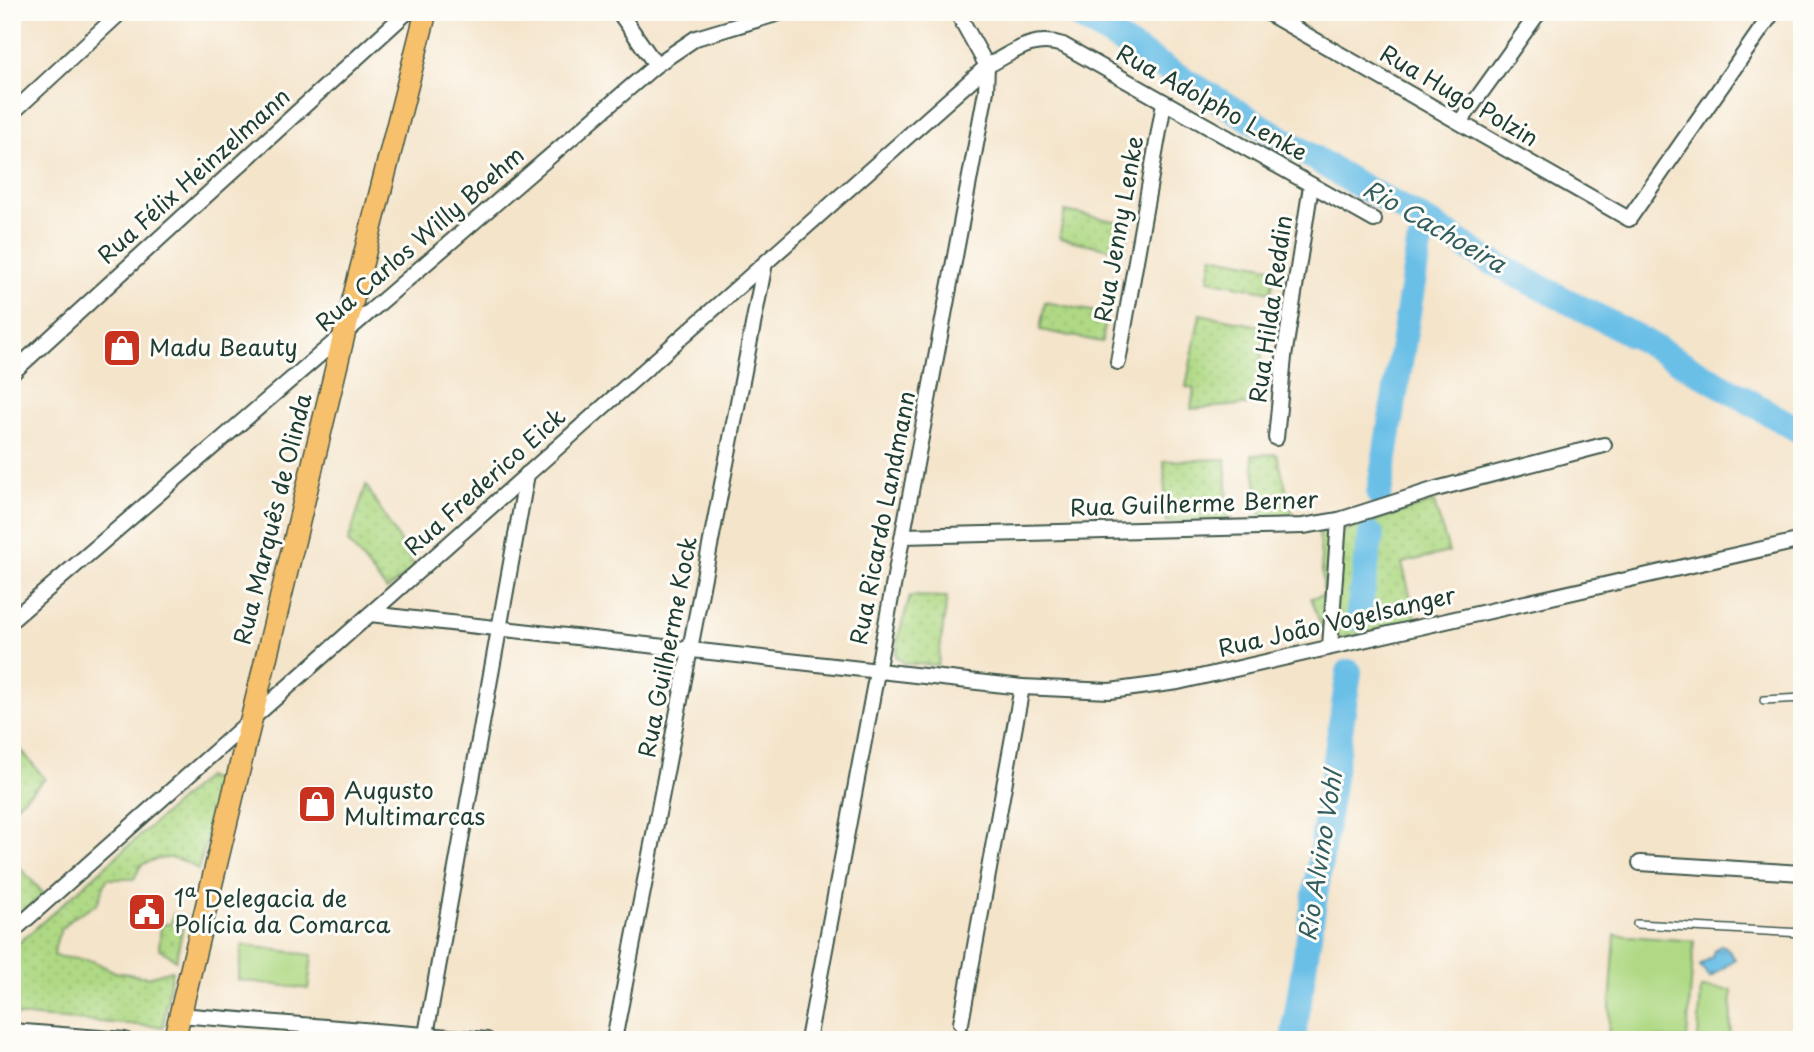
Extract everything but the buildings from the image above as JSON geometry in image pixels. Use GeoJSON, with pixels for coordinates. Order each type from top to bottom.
{"type":"FeatureCollection","features":[{"type":"Feature","properties":{"kind":"main road","name":"Rua Marquês de Olinda"},"geometry":{"type":"LineString","coordinates":[[174,1040],[344,335],[426,12]]}},
{"type":"Feature","properties":{"kind":"street"},"geometry":{"type":"LineString","coordinates":[[12,113],[121,12]]}},
{"type":"Feature","properties":{"kind":"street","name":"Rua Félix Heinzelmann"},"geometry":{"type":"LineString","coordinates":[[12,373],[407,12]]}},
{"type":"Feature","properties":{"kind":"street"},"geometry":{"type":"LineString","coordinates":[[619,12],[656,65]]}},
{"type":"Feature","properties":{"kind":"street","name":"Rua Carlos Willy Boehm"},"geometry":{"type":"LineString","coordinates":[[12,620],[656,65],[696,38],[783,12]]}},
{"type":"Feature","properties":{"kind":"street"},"geometry":{"type":"LineString","coordinates":[[957,12],[988,65]]}},
{"type":"Feature","properties":{"kind":"street","name":"Rua Hugo Polzin"},"geometry":{"type":"LineString","coordinates":[[1266,12],[1629,219],[1773,12]]}},
{"type":"Feature","properties":{"kind":"street"},"geometry":{"type":"LineString","coordinates":[[1460,122],[1539,12]]}},
{"type":"Feature","properties":{"kind":"street","name":"Rua Adolpho Lenke"},"geometry":{"type":"LineString","coordinates":[[988,65],[1037,41],[1049,40],[1063,45],[1374,220]]}},
{"type":"Feature","properties":{"kind":"street","name":"Rua Frederico Eick"},"geometry":{"type":"LineString","coordinates":[[12,932],[988,65]]}},
{"type":"Feature","properties":{"kind":"street","name":"Rua Ricardo Landmann"},"geometry":{"type":"LineString","coordinates":[[807,1040],[983,110],[988,65]]}},
{"type":"Feature","properties":{"kind":"street","name":"Rua Jenny Lenke"},"geometry":{"type":"LineString","coordinates":[[1118,362],[1164,103]]}},
{"type":"Feature","properties":{"kind":"street","name":"Rua Hilda Reddin"},"geometry":{"type":"LineString","coordinates":[[1276,438],[1284,357],[1311,186]]}},
{"type":"Feature","properties":{"kind":"street","name":"Rua Guilherme Kock"},"geometry":{"type":"LineString","coordinates":[[614,1040],[765,263]]}},
{"type":"Feature","properties":{"kind":"street","name":"Rua Guilherme Berner"},"geometry":{"type":"LineString","coordinates":[[903,536],[1303,526],[1339,520],[1436,489],[1604,445]]}},
{"type":"Feature","properties":{"kind":"street"},"geometry":{"type":"LineString","coordinates":[[425,1037],[527,474]]}},
{"type":"Feature","properties":{"kind":"street"},"geometry":{"type":"LineString","coordinates":[[1330,647],[1339,520]]}},
{"type":"Feature","properties":{"kind":"street","name":"Rua João Vogelsanger"},"geometry":{"type":"LineString","coordinates":[[370,614],[1022,687],[1084,691],[1139,689],[1802,540]]}},
{"type":"Feature","properties":{"kind":"street"},"geometry":{"type":"LineString","coordinates":[[961,1023],[1022,687]]}},
{"type":"Feature","properties":{"kind":"street"},"geometry":{"type":"LineString","coordinates":[[1640,863],[1802,873]]}},
{"type":"Feature","properties":{"kind":"street"},"geometry":{"type":"LineString","coordinates":[[179,1015],[487,1040]]}},
{"type":"Feature","properties":{"kind":"street"},"geometry":{"type":"LineString","coordinates":[[12,1031],[125,1040]]}},
{"type":"Feature","properties":{"kind":"lane"},"geometry":{"type":"LineString","coordinates":[[1764,700],[1802,698]]}},
{"type":"Feature","properties":{"kind":"lane"},"geometry":{"type":"LineString","coordinates":[[1637,923],[1802,933]]}},
{"type":"Feature","properties":{"kind":"lane"},"geometry":{"type":"LineString","coordinates":[[1755,1034],[1802,1039]]}},
{"type":"Feature","properties":{"kind":"green space"},"geometry":{"type":"Polygon","coordinates":[[[1065,211],[1130,224],[1124,252],[1059,238],[1065,211]]]}},
{"type":"Feature","properties":{"kind":"green space"},"geometry":{"type":"Polygon","coordinates":[[[1212,256],[1276,268],[1271,292],[1208,280],[1212,256]]]}},
{"type":"Feature","properties":{"kind":"green space"},"geometry":{"type":"Polygon","coordinates":[[[1045,302],[1107,314],[1102,342],[1040,330],[1045,302]]]}},
{"type":"Feature","properties":{"kind":"green space"},"geometry":{"type":"Polygon","coordinates":[[[1200,314],[1265,327],[1256,404],[1191,409],[1194,389],[1186,387],[1200,314]]]}},
{"type":"Feature","properties":{"kind":"green space"},"geometry":{"type":"Polygon","coordinates":[[[1277,454],[1294,518],[1262,521],[1252,455],[1277,454]]]}},
{"type":"Feature","properties":{"kind":"green space"},"geometry":{"type":"Polygon","coordinates":[[[1226,459],[1228,520],[1166,522],[1164,461],[1226,459]]]}},
{"type":"Feature","properties":{"kind":"green space"},"geometry":{"type":"Polygon","coordinates":[[[366,485],[415,567],[387,590],[348,542],[366,485]]]}},
{"type":"Feature","properties":{"kind":"green space"},"geometry":{"type":"Polygon","coordinates":[[[1434,502],[1449,552],[1402,563],[1416,619],[1346,638],[1326,640],[1311,598],[1324,595],[1319,534],[1343,531],[1434,502]]]}},
{"type":"Feature","properties":{"kind":"green space"},"geometry":{"type":"Polygon","coordinates":[[[910,596],[947,597],[938,665],[905,664],[896,656],[897,641],[910,596]]]}},
{"type":"Feature","properties":{"kind":"green space"},"geometry":{"type":"Polygon","coordinates":[[[21,750],[45,779],[12,809],[12,757],[21,750]]]}},
{"type":"Feature","properties":{"kind":"green space"},"geometry":{"type":"Polygon","coordinates":[[[206,777],[218,782],[220,797],[198,870],[184,861],[164,858],[141,865],[134,879],[107,879],[97,904],[66,923],[55,945],[54,956],[93,961],[115,972],[148,977],[172,970],[163,1027],[12,1015],[12,949],[206,777]]]}},
{"type":"Feature","properties":{"kind":"green space"},"geometry":{"type":"Polygon","coordinates":[[[12,859],[44,894],[12,921],[12,859]]]}},
{"type":"Feature","properties":{"kind":"green space"},"geometry":{"type":"Polygon","coordinates":[[[173,914],[185,916],[176,960],[159,948],[161,924],[171,924],[173,914]]]}},
{"type":"Feature","properties":{"kind":"green space"},"geometry":{"type":"Polygon","coordinates":[[[1615,935],[1694,941],[1687,1040],[1608,1036],[1615,935]]]}},
{"type":"Feature","properties":{"kind":"green space"},"geometry":{"type":"Polygon","coordinates":[[[242,945],[312,955],[308,989],[238,980],[242,945]]]}},
{"type":"Feature","properties":{"kind":"green space"},"geometry":{"type":"Polygon","coordinates":[[[1701,988],[1732,990],[1730,1040],[1698,1040],[1701,988]]]}},
{"type":"Feature","properties":{"kind":"water"},"geometry":{"type":"Polygon","coordinates":[[[1721,945],[1726,947],[1735,959],[1710,978],[1700,966],[1713,956],[1713,952],[1721,945]]]}},
{"type":"Feature","properties":{"kind":"waterway","name":"Rio Alvino Vohl"},"geometry":{"type":"LineString","coordinates":[[1072,12],[1484,258],[1637,337],[1802,432]]}},
{"type":"Feature","properties":{"kind":"waterway","name":"Rio Alvino Vohl"},"geometry":{"type":"LineString","coordinates":[[1379,494],[1419,245],[1427,230],[1436,227]]}},
{"type":"Feature","properties":{"kind":"waterway","name":"Rio Alvino Vohl"},"geometry":{"type":"LineString","coordinates":[[1358,618],[1371,535]]}},
{"type":"Feature","properties":{"kind":"waterway","name":"Rio Alvino Vohl"},"geometry":{"type":"LineString","coordinates":[[1293,1040],[1349,672]]}},
{"type":"Feature","properties":{"kind":"place","name":"Madu Beauty"},"geometry":{"type":"Point","coordinates":[122,348]}},
{"type":"Feature","properties":{"kind":"place","name":"Augusto Multimarcas"},"geometry":{"type":"Point","coordinates":[317,804]}},
{"type":"Feature","properties":{"kind":"place","name":"1ª Delegacia de Polícia da Comarca"},"geometry":{"type":"Point","coordinates":[147,912]}},
{"type":"Feature","properties":{"kind":"water label","name":"Rio Cachoeira"},"geometry":{"type":"Point","coordinates":[1434,227]}}]}
